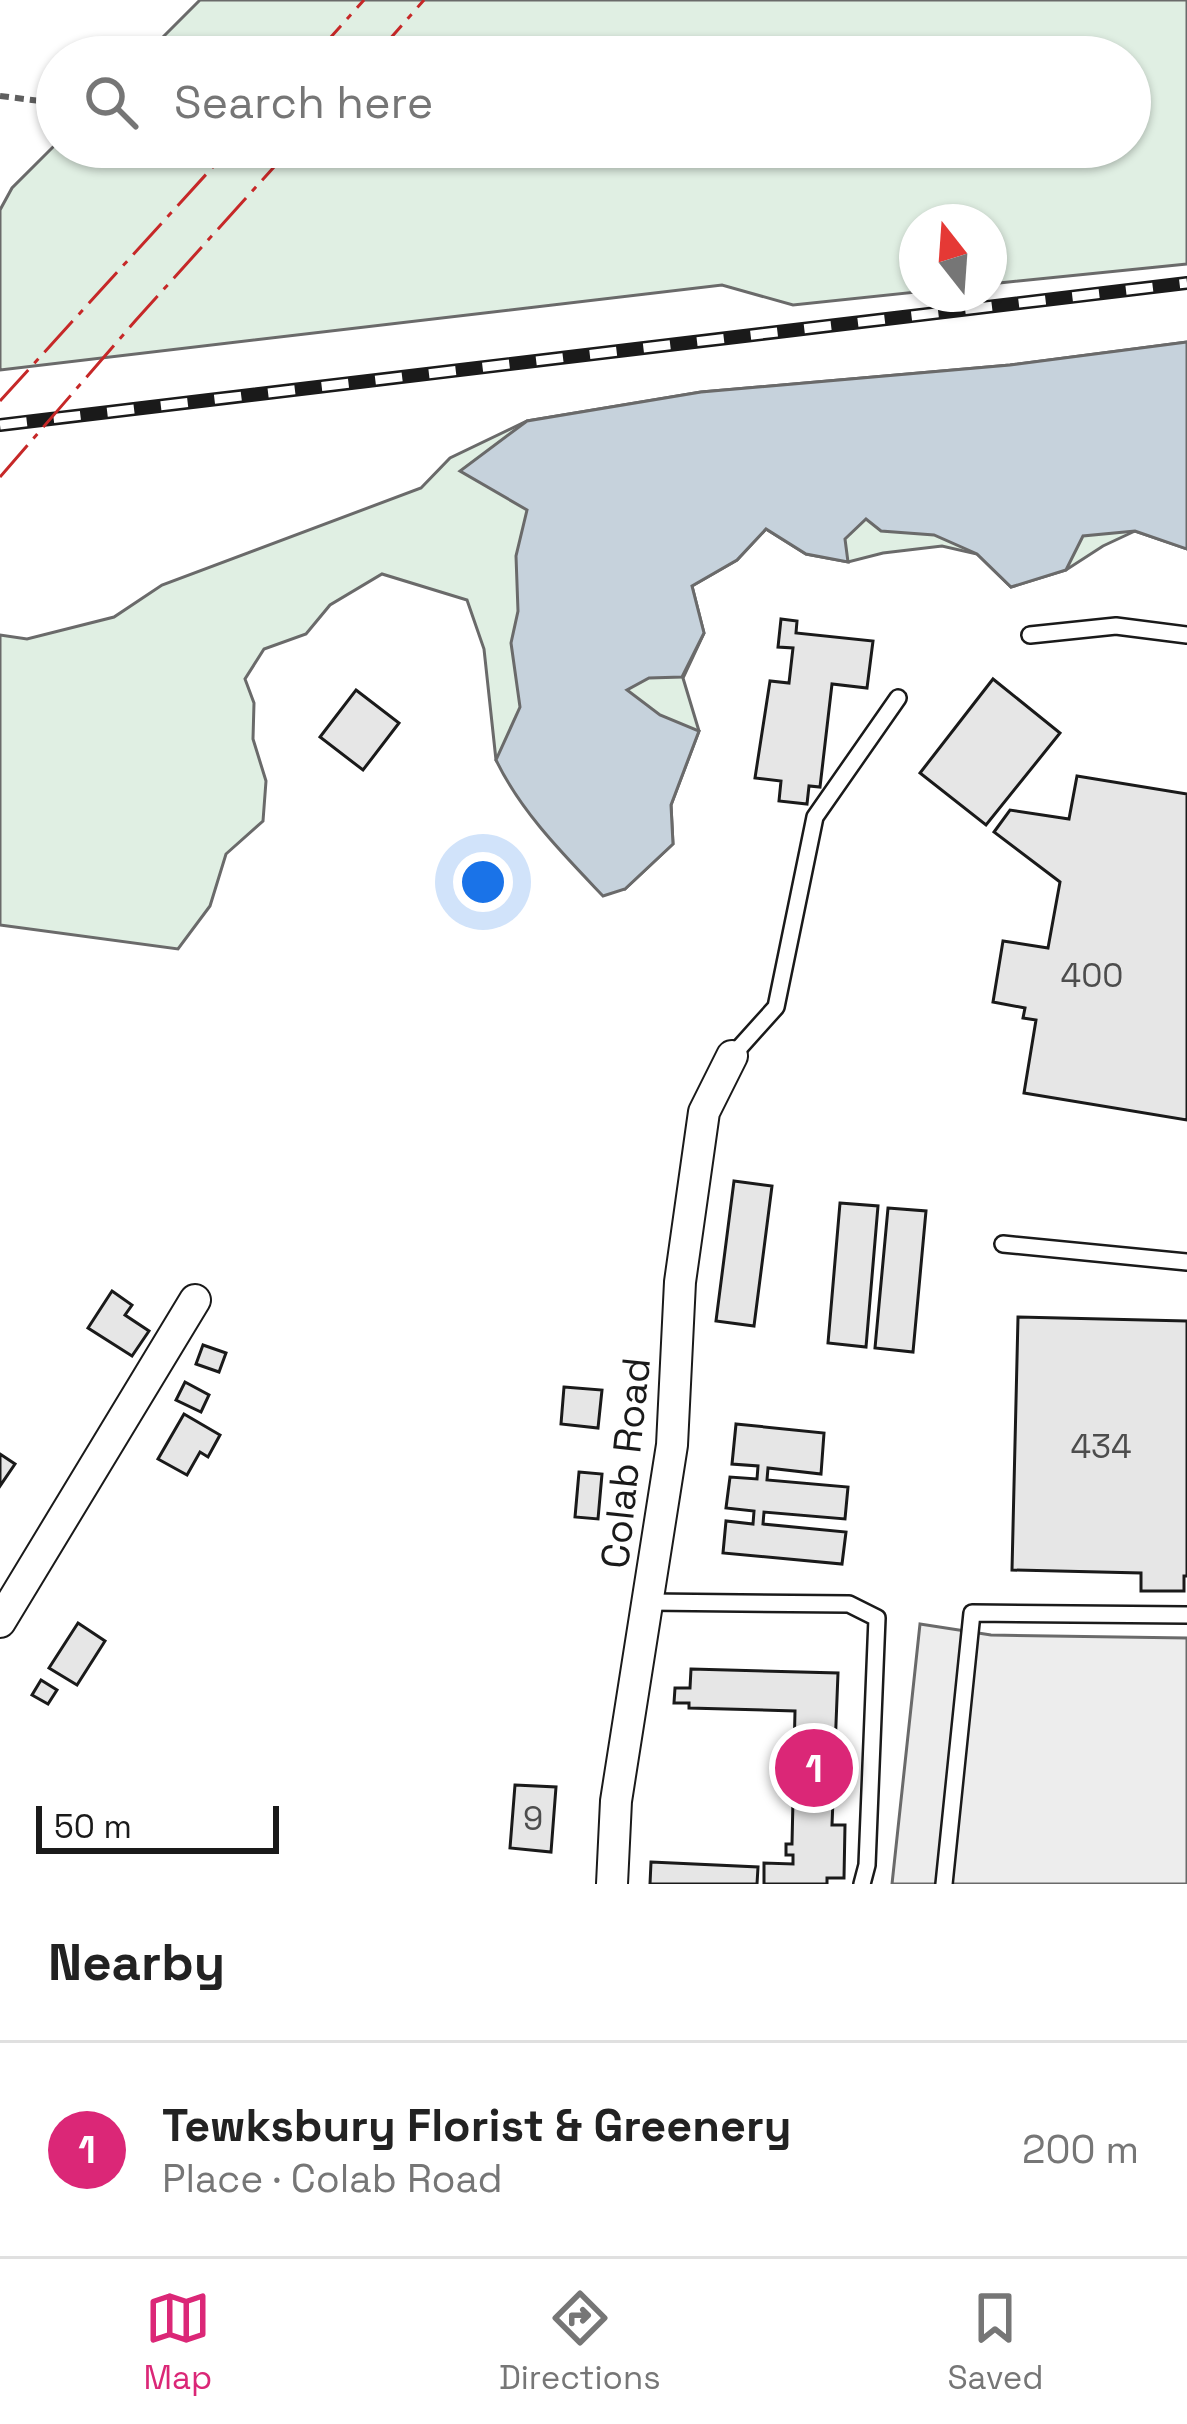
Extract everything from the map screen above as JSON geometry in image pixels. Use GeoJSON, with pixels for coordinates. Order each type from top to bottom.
{"type":"FeatureCollection","features":[{"type":"Feature","properties":{"kind":"street","name":"Colab Road"},"geometry":{"type":"LineString","coordinates":[[612,1884],[616,1802],[672,1445],[680,1282],[704,1112],[732,1056]]}},
{"type":"Feature","properties":{"kind":"street"},"geometry":{"type":"LineString","coordinates":[[0,1622],[195,1300]]}},
{"type":"Feature","properties":{"kind":"lane"},"geometry":{"type":"LineString","coordinates":[[1030,635],[1116,626],[1187,635]]}},
{"type":"Feature","properties":{"kind":"lane"},"geometry":{"type":"LineString","coordinates":[[732,1056],[776,1007],[815,817],[898,698]]}},
{"type":"Feature","properties":{"kind":"lane"},"geometry":{"type":"LineString","coordinates":[[1003,1244],[1187,1262]]}},
{"type":"Feature","properties":{"kind":"lane"},"geometry":{"type":"LineString","coordinates":[[648,1602],[849,1604],[877,1618],[868,1865],[862,1884]]}},
{"type":"Feature","properties":{"kind":"lane"},"geometry":{"type":"LineString","coordinates":[[944,1884],[972,1613],[1187,1615]]}},
{"type":"Feature","properties":{"kind":"path"},"geometry":{"type":"LineString","coordinates":[[0,96],[36,100]]}},
{"type":"Feature","properties":{"kind":"green space"},"geometry":{"type":"Polygon","coordinates":[[[200,0],[1187,0],[1187,264],[1007,282],[1007,204],[899,204],[899,294],[793,305],[722,285],[0,370],[0,210],[12,188],[36,164],[36,168],[1151,168],[1151,36],[164,36],[200,0]]]}},
{"type":"Feature","properties":{"kind":"green space"},"geometry":{"type":"Polygon","coordinates":[[[1187,342],[1187,549],[1135,531],[1066,570],[1011,587],[977,554],[942,546],[848,562],[806,554],[766,529],[737,560],[692,586],[704,633],[683,678],[699,731],[671,805],[673,844],[625,889],[496,760],[484,649],[467,600],[382,574],[330,605],[306,634],[264,649],[245,679],[254,703],[253,739],[266,781],[263,821],[226,854],[210,906],[178,949],[0,925],[0,635],[27,639],[114,617],[162,585],[421,488],[450,458],[527,421],[701,392],[1010,365],[1187,342]]]}},
{"type":"Feature","properties":{"kind":"shaded area"},"geometry":{"type":"Polygon","coordinates":[[[1187,342],[1187,549],[1135,531],[1083,536],[1066,570],[1011,587],[977,554],[934,535],[881,531],[866,519],[845,539],[848,562],[806,554],[766,529],[737,560],[692,586],[704,633],[682,677],[649,678],[627,690],[660,715],[699,731],[671,805],[673,844],[625,889],[603,896],[518,797],[496,760],[520,707],[511,643],[518,611],[516,556],[527,510],[460,471],[527,421],[701,392],[1010,365],[1187,342]]]}},
{"type":"Feature","properties":{"kind":"shaded area"},"geometry":{"type":"Polygon","coordinates":[[[920,1624],[991,1635],[1187,1638],[1187,1884],[892,1884],[920,1624]]]}},
{"type":"Feature","properties":{"kind":"building"},"geometry":{"type":"Polygon","coordinates":[[[781,619],[797,621],[796,633],[873,641],[867,688],[832,684],[820,787],[809,786],[807,804],[779,801],[781,781],[755,778],[770,681],[789,683],[793,648],[778,647],[781,619]]]}},
{"type":"Feature","properties":{"kind":"building"},"geometry":{"type":"Polygon","coordinates":[[[993,679],[1060,733],[986,825],[920,773],[993,679]]]}},
{"type":"Feature","properties":{"kind":"building"},"geometry":{"type":"Polygon","coordinates":[[[356,690],[399,723],[363,770],[320,737],[356,690]]]}},
{"type":"Feature","properties":{"kind":"building"},"geometry":{"type":"Polygon","coordinates":[[[1077,776],[1187,794],[1187,1120],[1024,1093],[1036,1020],[1023,1018],[1025,1008],[993,1002],[1003,941],[1048,948],[1060,882],[994,832],[1010,810],[1069,819],[1077,776]]]}},
{"type":"Feature","properties":{"kind":"building"},"geometry":{"type":"Polygon","coordinates":[[[734,1181],[772,1186],[754,1326],[716,1321],[734,1181]]]}},
{"type":"Feature","properties":{"kind":"building"},"geometry":{"type":"Polygon","coordinates":[[[840,1203],[878,1206],[866,1347],[828,1343],[840,1203]]]}},
{"type":"Feature","properties":{"kind":"building"},"geometry":{"type":"Polygon","coordinates":[[[888,1208],[926,1211],[913,1352],[875,1348],[888,1208]]]}},
{"type":"Feature","properties":{"kind":"building"},"geometry":{"type":"Polygon","coordinates":[[[112,1291],[132,1305],[125,1315],[149,1331],[132,1356],[88,1328],[112,1291]]]}},
{"type":"Feature","properties":{"kind":"building"},"geometry":{"type":"Polygon","coordinates":[[[1018,1317],[1187,1321],[1184,1591],[1141,1591],[1141,1573],[1012,1570],[1018,1317]]]}},
{"type":"Feature","properties":{"kind":"building"},"geometry":{"type":"Polygon","coordinates":[[[203,1345],[226,1353],[219,1372],[196,1364],[203,1345]]]}},
{"type":"Feature","properties":{"kind":"building"},"geometry":{"type":"Polygon","coordinates":[[[185,1382],[209,1395],[201,1412],[176,1400],[185,1382]]]}},
{"type":"Feature","properties":{"kind":"building"},"geometry":{"type":"Polygon","coordinates":[[[564,1387],[602,1390],[598,1428],[561,1424],[564,1387]]]}},
{"type":"Feature","properties":{"kind":"building"},"geometry":{"type":"Polygon","coordinates":[[[184,1414],[220,1435],[208,1457],[200,1452],[187,1475],[158,1459],[184,1414]]]}},
{"type":"Feature","properties":{"kind":"building"},"geometry":{"type":"Polygon","coordinates":[[[736,1424],[824,1433],[821,1474],[768,1468],[767,1480],[848,1487],[845,1519],[764,1512],[763,1524],[846,1532],[842,1564],[723,1553],[726,1521],[753,1524],[754,1511],[726,1508],[730,1477],[757,1479],[758,1466],[732,1464],[736,1424]]]}},
{"type":"Feature","properties":{"kind":"building"},"geometry":{"type":"Polygon","coordinates":[[[0,1454],[15,1464],[0,1486],[0,1454]]]}},
{"type":"Feature","properties":{"kind":"building"},"geometry":{"type":"Polygon","coordinates":[[[579,1472],[602,1474],[598,1519],[575,1517],[579,1472]]]}},
{"type":"Feature","properties":{"kind":"building"},"geometry":{"type":"Polygon","coordinates":[[[78,1623],[105,1641],[77,1685],[49,1668],[78,1623]]]}},
{"type":"Feature","properties":{"kind":"building"},"geometry":{"type":"Polygon","coordinates":[[[691,1669],[838,1673],[832,1825],[845,1825],[844,1878],[827,1878],[827,1884],[764,1884],[764,1863],[793,1864],[793,1855],[786,1855],[786,1844],[792,1844],[795,1711],[689,1708],[689,1703],[674,1703],[675,1688],[690,1688],[691,1669]]]}},
{"type":"Feature","properties":{"kind":"building"},"geometry":{"type":"Polygon","coordinates":[[[41,1680],[57,1690],[48,1704],[32,1695],[41,1680]]]}},
{"type":"Feature","properties":{"kind":"building"},"geometry":{"type":"Polygon","coordinates":[[[515,1785],[556,1787],[551,1852],[510,1848],[515,1785]]]}},
{"type":"Feature","properties":{"kind":"building"},"geometry":{"type":"Polygon","coordinates":[[[651,1862],[758,1867],[757,1884],[650,1884],[651,1862]]]}},
{"type":"Feature","properties":{"kind":"railway"},"geometry":{"type":"LineString","coordinates":[[0,425],[1187,283]]}},
{"type":"Feature","properties":{"kind":"power"},"geometry":{"type":"LineString","coordinates":[[332,36],[364,0]]}},
{"type":"Feature","properties":{"kind":"power"},"geometry":{"type":"LineString","coordinates":[[392,36],[424,0]]}},
{"type":"Feature","properties":{"kind":"power"},"geometry":{"type":"LineString","coordinates":[[0,401],[212,168]]}},
{"type":"Feature","properties":{"kind":"power"},"geometry":{"type":"LineString","coordinates":[[0,477],[273,168]]}},
{"type":"Feature","properties":{"kind":"place","name":"Tewksbury Florist & Greenery"},"geometry":{"type":"Point","coordinates":[814,1768]}}]}
